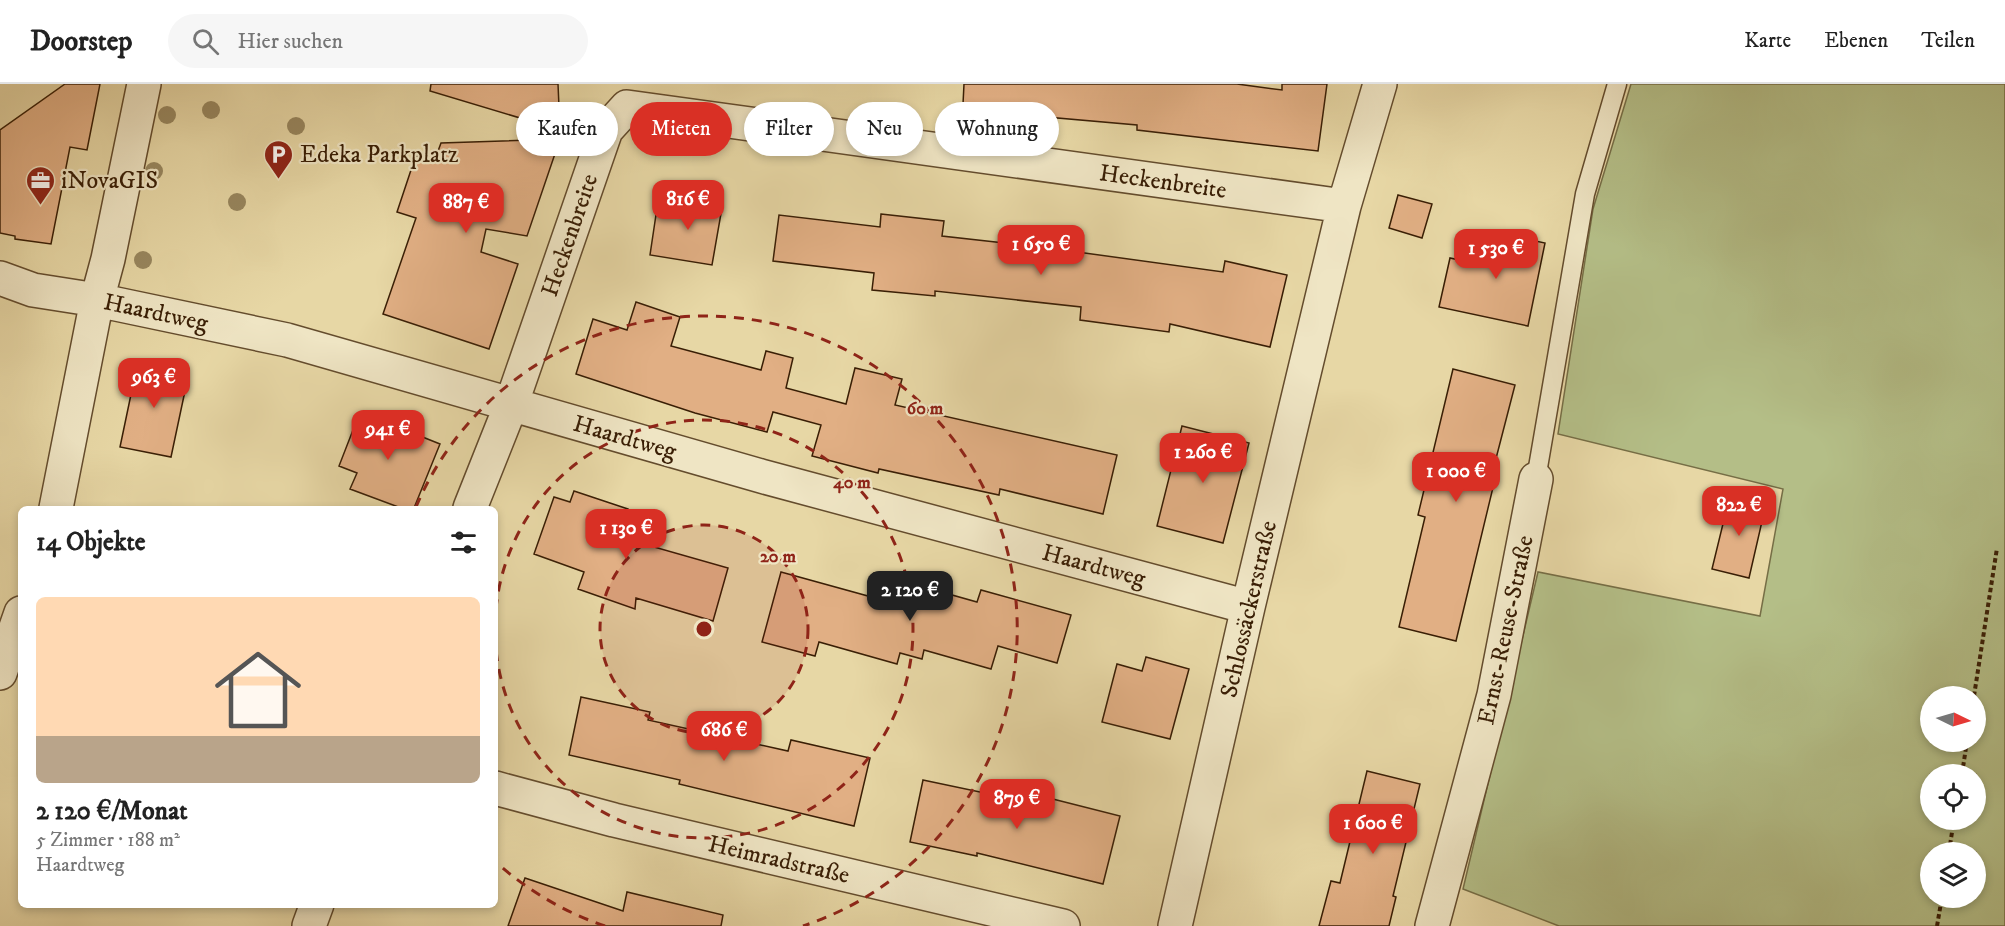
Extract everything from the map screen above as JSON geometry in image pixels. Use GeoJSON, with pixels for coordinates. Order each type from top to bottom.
{"type":"FeatureCollection","features":[{"type":"Feature","properties":{"kind":"street"},"geometry":{"type":"LineString","coordinates":[[56,506],[97,300],[108,259],[144,84]]}},
{"type":"Feature","properties":{"kind":"street","name":"Schlossäckerstraße"},"geometry":{"type":"LineString","coordinates":[[1175,926],[1248,607],[1344,206],[1380,84]]}},
{"type":"Feature","properties":{"kind":"street","name":"Heckenbreite"},"geometry":{"type":"LineString","coordinates":[[471,506],[511,405],[606,130],[627,107],[1344,206]]}},
{"type":"Feature","properties":{"kind":"street","name":"Haardtweg"},"geometry":{"type":"LineString","coordinates":[[0,278],[33,290],[97,300],[287,340],[761,476],[1248,607]]}},
{"type":"Feature","properties":{"kind":"street","name":"Ernst-Reuse-Straße"},"geometry":{"type":"LineString","coordinates":[[1432,926],[1494,695],[1536,479]]}},
{"type":"Feature","properties":{"kind":"street"},"geometry":{"type":"LineString","coordinates":[[0,672],[18,621]]}},
{"type":"Feature","properties":{"kind":"street","name":"Heimradstraße"},"geometry":{"type":"LineString","coordinates":[[498,789],[614,820],[1063,926]]}},
{"type":"Feature","properties":{"kind":"street"},"geometry":{"type":"LineString","coordinates":[[309,926],[316,908]]}},
{"type":"Feature","properties":{"kind":"lane","name":"Ernst-Reuse-Straße"},"geometry":{"type":"LineString","coordinates":[[1536,479],[1585,194],[1617,84]]}},
{"type":"Feature","properties":{"kind":"path"},"geometry":{"type":"LineString","coordinates":[[1976,686],[1997,548]]}},
{"type":"Feature","properties":{"kind":"path"},"geometry":{"type":"LineString","coordinates":[[1937,926],[1940,908]]}},
{"type":"Feature","properties":{"kind":"green space"},"geometry":{"type":"Polygon","coordinates":[[[1631,84],[2005,84],[2005,926],[1559,926],[1463,889],[1538,572],[1760,616],[1783,489],[1558,434],[1593,209],[1631,84]]]}},
{"type":"Feature","properties":{"kind":"building"},"geometry":{"type":"Polygon","coordinates":[[[65,84],[100,84],[87,150],[70,147],[51,244],[15,239],[15,236],[0,233],[0,130],[65,84]]]}},
{"type":"Feature","properties":{"kind":"building"},"geometry":{"type":"Polygon","coordinates":[[[431,84],[558,84],[559,102],[516,102],[516,117],[430,91],[431,84]]]}},
{"type":"Feature","properties":{"kind":"building"},"geometry":{"type":"Polygon","coordinates":[[[964,84],[1237,84],[1282,90],[1282,84],[1327,84],[1318,151],[1137,130],[1137,125],[1059,118],[1059,102],[963,102],[964,84]]]}},
{"type":"Feature","properties":{"kind":"building"},"geometry":{"type":"Polygon","coordinates":[[[516,140],[516,156],[554,156],[527,236],[486,229],[481,252],[518,264],[489,349],[383,314],[416,218],[397,212],[416,155],[434,162],[441,143],[516,140]]]}},
{"type":"Feature","properties":{"kind":"building"},"geometry":{"type":"Polygon","coordinates":[[[1398,195],[1432,204],[1422,238],[1389,228],[1398,195]]]}},
{"type":"Feature","properties":{"kind":"building"},"geometry":{"type":"Polygon","coordinates":[[[684,196],[723,202],[712,265],[650,255],[657,208],[681,212],[684,196]]]}},
{"type":"Feature","properties":{"kind":"building"},"geometry":{"type":"Polygon","coordinates":[[[881,214],[944,221],[942,236],[1223,272],[1225,261],[1287,275],[1270,347],[1170,324],[1169,332],[1080,320],[1081,307],[935,291],[935,296],[872,290],[874,273],[773,261],[779,215],[880,227],[881,214]]]}},
{"type":"Feature","properties":{"kind":"building"},"geometry":{"type":"Polygon","coordinates":[[[1489,231],[1545,243],[1528,326],[1439,307],[1450,258],[1482,265],[1489,231]]]}},
{"type":"Feature","properties":{"kind":"building"},"geometry":{"type":"Polygon","coordinates":[[[636,302],[680,317],[671,346],[761,370],[766,351],[793,358],[786,388],[846,404],[855,368],[902,379],[895,405],[1117,455],[1103,514],[1000,489],[999,495],[879,469],[878,473],[812,456],[821,425],[773,412],[767,432],[695,413],[576,374],[593,319],[627,330],[636,302]]]}},
{"type":"Feature","properties":{"kind":"building"},"geometry":{"type":"Polygon","coordinates":[[[138,361],[189,372],[171,457],[120,447],[138,361]]]}},
{"type":"Feature","properties":{"kind":"building"},"geometry":{"type":"Polygon","coordinates":[[[1453,369],[1515,385],[1492,474],[1496,475],[1456,641],[1399,627],[1425,517],[1418,515],[1453,369]]]}},
{"type":"Feature","properties":{"kind":"building"},"geometry":{"type":"Polygon","coordinates":[[[360,412],[440,444],[415,506],[396,506],[350,489],[357,473],[339,466],[360,412]]]}},
{"type":"Feature","properties":{"kind":"building"},"geometry":{"type":"Polygon","coordinates":[[[1182,426],[1249,443],[1223,543],[1157,526],[1182,426]]]}},
{"type":"Feature","properties":{"kind":"building"},"geometry":{"type":"Polygon","coordinates":[[[574,491],[628,509],[619,537],[728,568],[713,621],[636,598],[635,609],[578,589],[584,572],[534,554],[554,497],[570,502],[574,491]]]}},
{"type":"Feature","properties":{"kind":"building"},"geometry":{"type":"Polygon","coordinates":[[[1730,495],[1766,504],[1749,578],[1712,569],[1730,495]]]}},
{"type":"Feature","properties":{"kind":"building"},"geometry":{"type":"Polygon","coordinates":[[[781,572],[868,596],[874,573],[977,602],[981,590],[1071,615],[1057,663],[998,646],[991,669],[924,650],[922,659],[900,653],[897,664],[819,642],[815,656],[762,642],[781,572]]]}},
{"type":"Feature","properties":{"kind":"building"},"geometry":{"type":"Polygon","coordinates":[[[1146,657],[1189,669],[1170,739],[1102,722],[1117,664],[1142,671],[1146,657]]]}},
{"type":"Feature","properties":{"kind":"building"},"geometry":{"type":"Polygon","coordinates":[[[581,697],[650,712],[648,720],[788,751],[791,740],[870,758],[854,826],[679,784],[680,780],[569,755],[581,697]]]}},
{"type":"Feature","properties":{"kind":"building"},"geometry":{"type":"Polygon","coordinates":[[[1367,771],[1420,784],[1393,896],[1396,897],[1389,926],[1319,926],[1331,881],[1340,883],[1367,771]]]}},
{"type":"Feature","properties":{"kind":"building"},"geometry":{"type":"Polygon","coordinates":[[[923,780],[1027,802],[1029,793],[1120,816],[1103,884],[977,853],[977,856],[910,842],[923,780]]]}},
{"type":"Feature","properties":{"kind":"building"},"geometry":{"type":"Polygon","coordinates":[[[525,878],[623,911],[627,892],[723,915],[721,926],[508,926],[525,878]]]}},
{"type":"Feature","properties":{"kind":"place","name":"Edeka Parkplatz"},"geometry":{"type":"Point","coordinates":[279,180]}},
{"type":"Feature","properties":{"kind":"place","name":"iNovaGIS"},"geometry":{"type":"Point","coordinates":[40,206]}}]}
